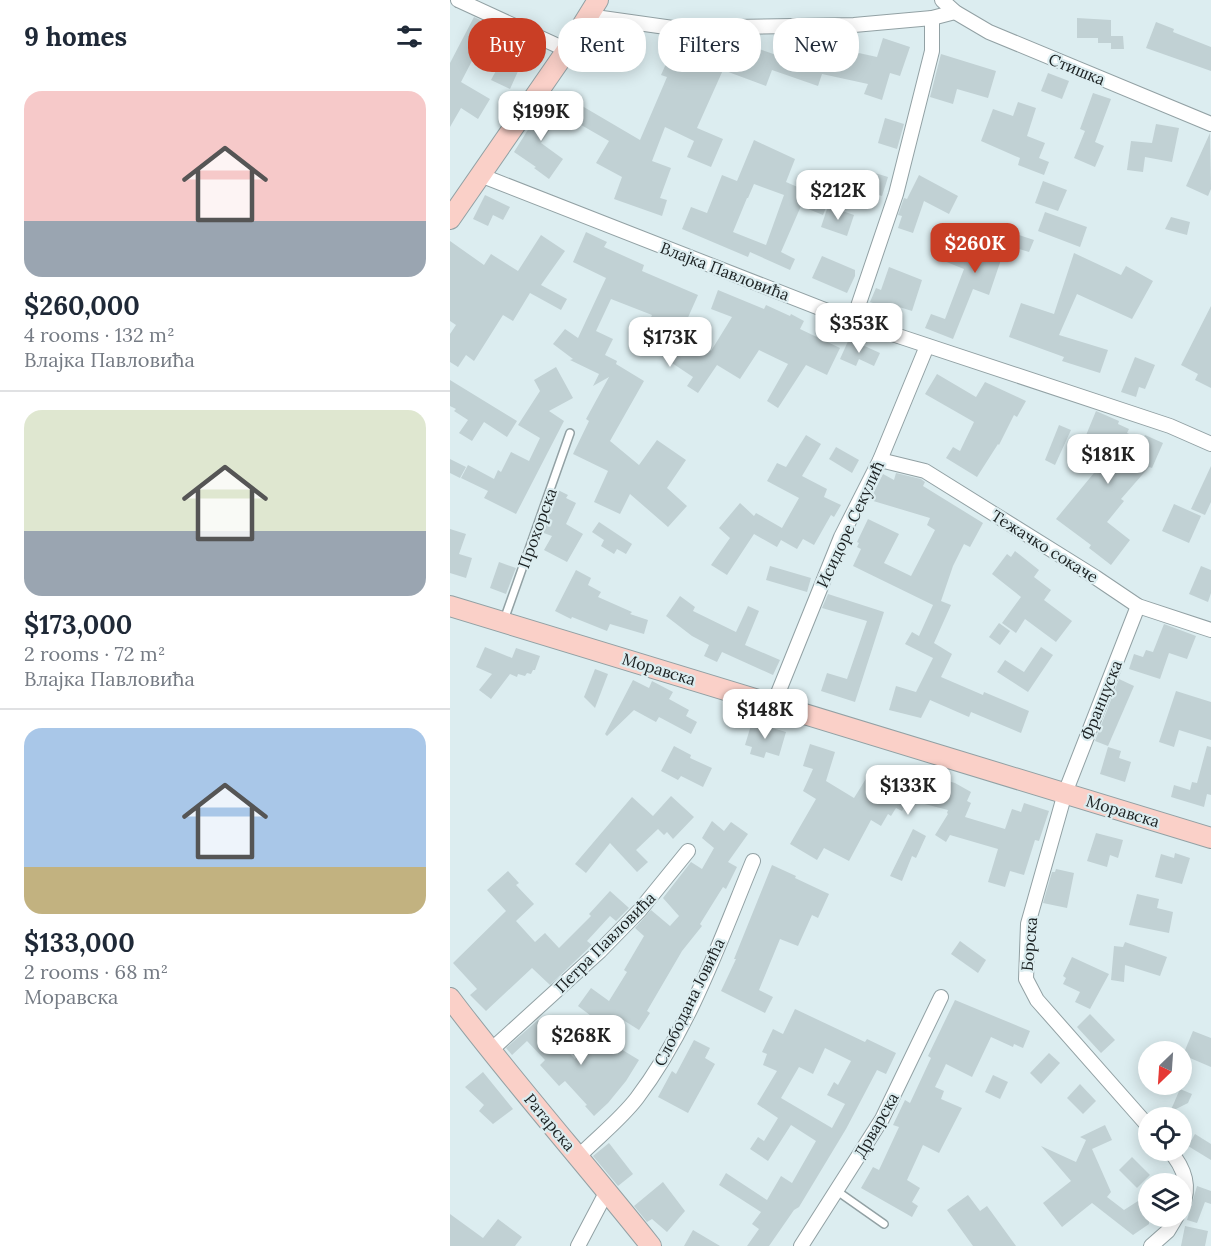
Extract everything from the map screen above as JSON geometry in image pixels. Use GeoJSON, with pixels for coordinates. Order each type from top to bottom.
{"type":"FeatureCollection","features":[{"type":"Feature","properties":{"kind":"street"},"geometry":{"type":"LineString","coordinates":[[458,0],[558,46]]}},
{"type":"Feature","properties":{"kind":"street","name":"Стишка"},"geometry":{"type":"LineString","coordinates":[[942,0],[954,12],[989,32],[1211,124]]}},
{"type":"Feature","properties":{"kind":"street"},"geometry":{"type":"LineString","coordinates":[[593,8],[673,28],[854,24],[932,18],[954,12]]}},
{"type":"Feature","properties":{"kind":"street"},"geometry":{"type":"LineString","coordinates":[[853,321],[896,194],[932,51],[932,18]]}},
{"type":"Feature","properties":{"kind":"street"},"geometry":{"type":"LineString","coordinates":[[450,219],[558,63]]}},
{"type":"Feature","properties":{"kind":"street","name":"Влајка Павловића"},"geometry":{"type":"LineString","coordinates":[[480,175],[853,321],[1170,426],[1211,444]]}},
{"type":"Feature","properties":{"kind":"street","name":"Исидоре Секулић"},"geometry":{"type":"LineString","coordinates":[[774,704],[841,537],[880,460],[927,346]]}},
{"type":"Feature","properties":{"kind":"street","name":"Тежачко сокаче"},"geometry":{"type":"LineString","coordinates":[[880,460],[925,471],[1138,606],[1211,630]]}},
{"type":"Feature","properties":{"kind":"street","name":"Моравска"},"geometry":{"type":"LineString","coordinates":[[450,606],[1211,838]]}},
{"type":"Feature","properties":{"kind":"street","name":"Француска"},"geometry":{"type":"LineString","coordinates":[[1065,793],[1138,606]]}},
{"type":"Feature","properties":{"kind":"street","name":"Борска"},"geometry":{"type":"LineString","coordinates":[[1065,793],[1028,924],[1026,980],[1037,1000],[1138,1115]]}},
{"type":"Feature","properties":{"kind":"street","name":"Петра Павловића"},"geometry":{"type":"LineString","coordinates":[[490,1051],[616,935],[640,910],[688,851]]}},
{"type":"Feature","properties":{"kind":"street","name":"Слободана Јовића"},"geometry":{"type":"LineString","coordinates":[[579,1156],[635,1100],[666,1054],[713,956],[753,861]]}},
{"type":"Feature","properties":{"kind":"street","name":"Дрварска"},"geometry":{"type":"LineString","coordinates":[[801,1246],[882,1119],[941,997]]}},
{"type":"Feature","properties":{"kind":"street","name":"Ратарска"},"geometry":{"type":"LineString","coordinates":[[450,998],[490,1051],[651,1246]]}},
{"type":"Feature","properties":{"kind":"street"},"geometry":{"type":"LineString","coordinates":[[578,1246],[607,1191]]}},
{"type":"Feature","properties":{"kind":"street"},"geometry":{"type":"LineString","coordinates":[[1151,1246],[1170,1227]]}},
{"type":"Feature","properties":{"kind":"lane","name":"Прохорска"},"geometry":{"type":"LineString","coordinates":[[503,622],[570,433]]}},
{"type":"Feature","properties":{"kind":"lane"},"geometry":{"type":"LineString","coordinates":[[837,1191],[884,1224]]}},
{"type":"Feature","properties":{"kind":"building"},"geometry":{"type":"Polygon","coordinates":[[[1077,18],[1111,20],[1111,36],[1123,36],[1124,49],[1111,49],[1111,43],[1098,43],[1098,38],[1077,38],[1077,18]]]}},
{"type":"Feature","properties":{"kind":"building"},"geometry":{"type":"Polygon","coordinates":[[[1156,22],[1174,29],[1173,32],[1211,47],[1211,71],[1146,48],[1156,22]]]}},
{"type":"Feature","properties":{"kind":"building"},"geometry":{"type":"Polygon","coordinates":[[[468,28],[468,68],[461,82],[490,99],[478,119],[461,108],[450,127],[450,63],[468,28]]]}},
{"type":"Feature","properties":{"kind":"building"},"geometry":{"type":"Polygon","coordinates":[[[883,38],[910,47],[900,76],[890,73],[882,100],[864,94],[868,84],[822,74],[818,86],[778,72],[859,72],[859,53],[877,57],[883,38]]]}},
{"type":"Feature","properties":{"kind":"building"},"geometry":{"type":"Polygon","coordinates":[[[761,50],[773,54],[773,70],[766,86],[728,72],[761,72],[761,50]]]}},
{"type":"Feature","properties":{"kind":"building"},"geometry":{"type":"Polygon","coordinates":[[[941,54],[996,71],[988,98],[957,89],[953,104],[930,97],[941,54]]]}},
{"type":"Feature","properties":{"kind":"building"},"geometry":{"type":"Polygon","coordinates":[[[495,72],[518,72],[510,89],[491,80],[495,72]]]}},
{"type":"Feature","properties":{"kind":"building"},"geometry":{"type":"Polygon","coordinates":[[[662,72],[722,72],[697,128],[723,139],[711,167],[687,157],[694,141],[665,127],[652,161],[671,168],[660,198],[667,200],[662,216],[614,199],[622,177],[596,163],[609,141],[569,118],[577,103],[640,140],[667,77],[661,75],[662,72]]]}},
{"type":"Feature","properties":{"kind":"building"},"geometry":{"type":"Polygon","coordinates":[[[1048,73],[1069,81],[1062,99],[1041,91],[1048,73]]]}},
{"type":"Feature","properties":{"kind":"building"},"geometry":{"type":"Polygon","coordinates":[[[1093,93],[1111,99],[1095,142],[1104,146],[1095,167],[1074,158],[1085,131],[1080,129],[1093,93]]]}},
{"type":"Feature","properties":{"kind":"building"},"geometry":{"type":"Polygon","coordinates":[[[546,101],[562,111],[541,143],[563,159],[549,179],[514,152],[546,101]]]}},
{"type":"Feature","properties":{"kind":"building"},"geometry":{"type":"Polygon","coordinates":[[[1018,102],[1036,108],[1027,136],[1045,143],[1039,158],[1049,162],[1044,175],[1018,165],[1020,158],[981,141],[993,109],[1013,116],[1018,102]]]}},
{"type":"Feature","properties":{"kind":"building"},"geometry":{"type":"Polygon","coordinates":[[[885,118],[904,124],[897,149],[878,143],[885,118]]]}},
{"type":"Feature","properties":{"kind":"building"},"geometry":{"type":"Polygon","coordinates":[[[1156,124],[1179,128],[1172,162],[1145,157],[1143,172],[1127,170],[1131,141],[1152,143],[1156,124]]]}},
{"type":"Feature","properties":{"kind":"building"},"geometry":{"type":"Polygon","coordinates":[[[1210,133],[1211,189],[1208,196],[1186,186],[1210,133]]]}},
{"type":"Feature","properties":{"kind":"building"},"geometry":{"type":"Polygon","coordinates":[[[754,140],[795,159],[786,182],[816,195],[824,175],[837,180],[823,215],[801,206],[781,252],[795,259],[790,270],[750,252],[748,257],[682,229],[691,207],[707,213],[722,175],[737,181],[754,140]],[[754,184],[733,232],[766,245],[784,195],[754,184]]]}},
{"type":"Feature","properties":{"kind":"building"},"geometry":{"type":"Polygon","coordinates":[[[875,173],[888,177],[882,196],[869,192],[875,173]]]}},
{"type":"Feature","properties":{"kind":"building"},"geometry":{"type":"Polygon","coordinates":[[[919,175],[958,196],[949,214],[924,201],[913,233],[898,228],[902,216],[898,215],[904,198],[907,199],[919,175]]]}},
{"type":"Feature","properties":{"kind":"building"},"geometry":{"type":"Polygon","coordinates":[[[1043,181],[1067,190],[1058,211],[1035,203],[1043,181]]]}},
{"type":"Feature","properties":{"kind":"building"},"geometry":{"type":"Polygon","coordinates":[[[485,195],[510,207],[503,220],[493,215],[488,226],[473,219],[485,195]]]}},
{"type":"Feature","properties":{"kind":"building"},"geometry":{"type":"Polygon","coordinates":[[[828,206],[854,215],[847,236],[821,227],[828,206]]]}},
{"type":"Feature","properties":{"kind":"building"},"geometry":{"type":"Polygon","coordinates":[[[1045,212],[1087,227],[1080,247],[1038,231],[1045,212]]]}},
{"type":"Feature","properties":{"kind":"building"},"geometry":{"type":"Polygon","coordinates":[[[1171,217],[1190,222],[1187,235],[1165,229],[1171,217]]]}},
{"type":"Feature","properties":{"kind":"building"},"geometry":{"type":"Polygon","coordinates":[[[998,228],[1034,240],[1029,252],[1006,245],[989,295],[973,289],[953,339],[925,328],[931,314],[945,319],[964,269],[944,261],[950,243],[969,251],[977,234],[994,241],[998,228]]]}},
{"type":"Feature","properties":{"kind":"building"},"geometry":{"type":"Polygon","coordinates":[[[586,232],[607,242],[604,247],[644,265],[642,271],[698,295],[682,331],[711,351],[732,317],[711,309],[718,290],[764,309],[766,305],[790,316],[791,314],[804,321],[800,329],[840,348],[827,375],[806,365],[778,408],[767,401],[788,364],[759,350],[740,379],[717,365],[698,393],[687,386],[693,377],[666,359],[669,354],[641,340],[652,315],[611,299],[596,331],[613,339],[605,355],[644,381],[610,441],[639,465],[657,440],[686,460],[667,488],[687,506],[668,527],[630,494],[620,514],[594,502],[608,471],[573,454],[589,421],[586,419],[609,377],[593,386],[599,374],[570,360],[573,359],[553,344],[565,329],[578,338],[606,278],[573,262],[586,232]]]}},
{"type":"Feature","properties":{"kind":"building"},"geometry":{"type":"Polygon","coordinates":[[[541,235],[565,251],[541,285],[567,299],[561,310],[530,293],[513,321],[503,315],[474,361],[466,355],[458,367],[450,362],[450,334],[456,325],[450,321],[450,241],[484,265],[491,254],[518,271],[541,235]]]}},
{"type":"Feature","properties":{"kind":"building"},"geometry":{"type":"Polygon","coordinates":[[[1074,253],[1121,275],[1126,266],[1153,281],[1132,319],[1077,294],[1059,335],[1108,350],[1100,373],[1062,361],[1064,357],[1009,337],[1021,303],[1054,314],[1074,253]]]}},
{"type":"Feature","properties":{"kind":"building"},"geometry":{"type":"Polygon","coordinates":[[[822,256],[855,270],[855,276],[847,293],[812,278],[822,256]]]}},
{"type":"Feature","properties":{"kind":"building"},"geometry":{"type":"Polygon","coordinates":[[[889,267],[922,280],[912,311],[893,305],[891,309],[870,302],[876,288],[881,290],[889,267]]]}},
{"type":"Feature","properties":{"kind":"building"},"geometry":{"type":"Polygon","coordinates":[[[1211,306],[1211,388],[1195,380],[1198,374],[1181,365],[1211,306]]]}},
{"type":"Feature","properties":{"kind":"building"},"geometry":{"type":"Polygon","coordinates":[[[849,339],[880,353],[874,366],[859,359],[856,366],[840,359],[849,339]]]}},
{"type":"Feature","properties":{"kind":"building"},"geometry":{"type":"Polygon","coordinates":[[[1135,357],[1155,365],[1145,389],[1139,387],[1136,397],[1121,392],[1135,357]]]}},
{"type":"Feature","properties":{"kind":"building"},"geometry":{"type":"Polygon","coordinates":[[[556,367],[573,398],[549,411],[564,421],[516,514],[484,498],[488,491],[461,478],[468,465],[494,479],[498,470],[501,472],[511,452],[529,461],[540,438],[518,425],[540,391],[534,380],[556,367]]]}},
{"type":"Feature","properties":{"kind":"building"},"geometry":{"type":"Polygon","coordinates":[[[937,374],[976,397],[985,382],[1026,401],[1017,417],[1014,415],[999,445],[977,477],[946,458],[953,447],[960,451],[974,422],[925,394],[937,374]]]}},
{"type":"Feature","properties":{"kind":"building"},"geometry":{"type":"Polygon","coordinates":[[[450,380],[517,421],[507,437],[484,422],[472,441],[459,433],[468,420],[450,406],[450,380]]]}},
{"type":"Feature","properties":{"kind":"building"},"geometry":{"type":"Polygon","coordinates":[[[1096,411],[1119,421],[1118,424],[1129,429],[1127,433],[1142,440],[1145,435],[1163,443],[1152,468],[1149,467],[1121,499],[1124,501],[1107,522],[1130,540],[1111,565],[1089,548],[1091,545],[1056,519],[1108,456],[1082,445],[1096,411]]]}},
{"type":"Feature","properties":{"kind":"building"},"geometry":{"type":"Polygon","coordinates":[[[1059,425],[1071,430],[1055,465],[1045,460],[1059,425]]]}},
{"type":"Feature","properties":{"kind":"building"},"geometry":{"type":"Polygon","coordinates":[[[806,435],[821,444],[802,476],[827,489],[824,497],[841,505],[834,517],[831,515],[814,545],[803,539],[797,549],[781,540],[777,547],[754,534],[727,575],[711,565],[730,538],[719,528],[740,503],[754,516],[756,513],[782,528],[799,498],[767,481],[777,463],[786,467],[806,435]]]}},
{"type":"Feature","properties":{"kind":"building"},"geometry":{"type":"Polygon","coordinates":[[[836,447],[859,460],[852,473],[829,459],[836,447]]]}},
{"type":"Feature","properties":{"kind":"building"},"geometry":{"type":"Polygon","coordinates":[[[450,459],[466,467],[460,478],[450,473],[450,459]]]}},
{"type":"Feature","properties":{"kind":"building"},"geometry":{"type":"Polygon","coordinates":[[[1211,466],[1211,502],[1205,515],[1191,509],[1211,466]]]}},
{"type":"Feature","properties":{"kind":"building"},"geometry":{"type":"Polygon","coordinates":[[[896,473],[921,479],[925,482],[923,486],[983,523],[970,547],[964,544],[953,566],[941,601],[951,605],[934,643],[952,654],[941,677],[1029,711],[1021,733],[971,712],[969,717],[930,700],[921,718],[889,710],[896,686],[916,692],[933,658],[905,644],[912,632],[919,636],[933,605],[853,566],[861,549],[857,547],[859,543],[857,542],[868,519],[899,534],[884,563],[911,576],[935,530],[927,525],[930,518],[870,500],[883,474],[894,480],[896,473]]]}},
{"type":"Feature","properties":{"kind":"building"},"geometry":{"type":"Polygon","coordinates":[[[556,489],[568,495],[566,498],[576,503],[566,524],[583,534],[567,562],[544,550],[552,536],[541,532],[556,489]]]}},
{"type":"Feature","properties":{"kind":"building"},"geometry":{"type":"Polygon","coordinates":[[[1174,504],[1201,516],[1189,543],[1162,531],[1174,504]]]}},
{"type":"Feature","properties":{"kind":"building"},"geometry":{"type":"Polygon","coordinates":[[[599,522],[632,544],[626,554],[617,549],[614,554],[601,546],[604,540],[592,532],[599,522]]]}},
{"type":"Feature","properties":{"kind":"building"},"geometry":{"type":"Polygon","coordinates":[[[450,529],[466,534],[459,554],[472,558],[466,578],[450,573],[450,529]]]}},
{"type":"Feature","properties":{"kind":"building"},"geometry":{"type":"Polygon","coordinates":[[[1015,551],[1039,570],[1034,577],[1051,590],[1044,600],[1072,621],[1056,642],[1025,619],[1016,633],[1002,623],[1021,597],[992,574],[1007,554],[1011,557],[1015,551]]]}},
{"type":"Feature","properties":{"kind":"building"},"geometry":{"type":"Polygon","coordinates":[[[499,562],[516,568],[506,594],[490,588],[499,562]]]}},
{"type":"Feature","properties":{"kind":"building"},"geometry":{"type":"Polygon","coordinates":[[[770,566],[811,578],[807,592],[766,580],[770,566]]]}},
{"type":"Feature","properties":{"kind":"building"},"geometry":{"type":"Polygon","coordinates":[[[1201,566],[1211,570],[1211,593],[1208,602],[1189,594],[1201,566]]]}},
{"type":"Feature","properties":{"kind":"building"},"geometry":{"type":"Polygon","coordinates":[[[576,570],[591,578],[588,585],[601,592],[598,597],[632,612],[630,614],[648,620],[644,634],[610,624],[607,631],[555,611],[576,570]]]}},
{"type":"Feature","properties":{"kind":"building"},"geometry":{"type":"Polygon","coordinates":[[[828,594],[884,612],[855,702],[821,691],[827,673],[847,679],[867,621],[822,608],[828,594]]]}},
{"type":"Feature","properties":{"kind":"building"},"geometry":{"type":"Polygon","coordinates":[[[680,596],[695,607],[693,611],[736,632],[748,606],[759,611],[745,645],[780,660],[773,675],[722,652],[717,662],[704,656],[709,645],[692,636],[666,616],[680,596]]]}},
{"type":"Feature","properties":{"kind":"building"},"geometry":{"type":"Polygon","coordinates":[[[999,623],[1010,631],[1000,645],[989,637],[999,623]]]}},
{"type":"Feature","properties":{"kind":"building"},"geometry":{"type":"Polygon","coordinates":[[[1164,624],[1196,636],[1187,659],[1169,653],[1160,679],[1129,669],[1134,654],[1143,657],[1146,650],[1153,652],[1164,624]]]}},
{"type":"Feature","properties":{"kind":"building"},"geometry":{"type":"Polygon","coordinates":[[[485,647],[512,658],[516,648],[540,656],[531,674],[527,673],[525,676],[518,674],[517,677],[510,674],[491,699],[479,690],[492,674],[476,667],[485,647]]]}},
{"type":"Feature","properties":{"kind":"building"},"geometry":{"type":"Polygon","coordinates":[[[1041,647],[1053,655],[1028,692],[997,672],[1005,660],[1024,672],[1041,647]]]}},
{"type":"Feature","properties":{"kind":"building"},"geometry":{"type":"Polygon","coordinates":[[[595,669],[608,674],[595,708],[584,697],[595,669]]]}},
{"type":"Feature","properties":{"kind":"building"},"geometry":{"type":"Polygon","coordinates":[[[1119,679],[1134,686],[1108,746],[1095,741],[1119,679]]]}},
{"type":"Feature","properties":{"kind":"building"},"geometry":{"type":"Polygon","coordinates":[[[633,680],[649,688],[652,681],[673,692],[669,699],[689,710],[686,716],[697,722],[691,734],[659,717],[656,722],[634,710],[607,736],[605,734],[633,680]]]}},
{"type":"Feature","properties":{"kind":"building"},"geometry":{"type":"Polygon","coordinates":[[[1176,691],[1211,702],[1211,740],[1179,730],[1174,747],[1159,742],[1176,691]]]}},
{"type":"Feature","properties":{"kind":"building"},"geometry":{"type":"Polygon","coordinates":[[[752,722],[786,732],[779,756],[766,752],[764,758],[750,754],[752,747],[745,745],[752,722]]]}},
{"type":"Feature","properties":{"kind":"building"},"geometry":{"type":"Polygon","coordinates":[[[810,744],[835,752],[826,781],[854,798],[872,769],[909,791],[915,772],[955,783],[971,792],[967,801],[971,803],[965,817],[1005,829],[1012,809],[1021,812],[1024,803],[1049,811],[1039,841],[1035,840],[1024,875],[1010,871],[1005,887],[988,882],[998,849],[950,835],[946,842],[935,835],[948,814],[948,810],[909,800],[902,811],[896,808],[891,816],[888,814],[881,826],[871,820],[849,861],[824,848],[817,860],[790,844],[816,799],[803,791],[813,769],[803,766],[810,744]]]}},
{"type":"Feature","properties":{"kind":"building"},"geometry":{"type":"Polygon","coordinates":[[[674,746],[691,755],[690,758],[712,768],[703,787],[681,776],[678,780],[661,771],[674,746]]]}},
{"type":"Feature","properties":{"kind":"building"},"geometry":{"type":"Polygon","coordinates":[[[1207,746],[1211,747],[1211,795],[1207,794],[1204,807],[1171,797],[1174,785],[1190,790],[1192,782],[1197,783],[1207,746]]]}},
{"type":"Feature","properties":{"kind":"building"},"geometry":{"type":"Polygon","coordinates":[[[1108,747],[1121,751],[1119,758],[1131,762],[1125,782],[1100,774],[1108,747]]]}},
{"type":"Feature","properties":{"kind":"building"},"geometry":{"type":"Polygon","coordinates":[[[671,796],[694,817],[673,839],[667,832],[664,835],[658,829],[636,850],[648,862],[637,872],[610,843],[586,873],[575,864],[632,797],[653,816],[671,796]]]}},
{"type":"Feature","properties":{"kind":"building"},"geometry":{"type":"Polygon","coordinates":[[[712,821],[724,831],[731,822],[748,834],[728,862],[737,867],[726,889],[723,887],[700,924],[702,926],[682,951],[647,1011],[650,1013],[639,1030],[620,1018],[611,1031],[578,1006],[591,988],[609,1001],[627,972],[624,970],[644,936],[635,928],[651,910],[670,926],[679,916],[663,898],[691,862],[702,869],[714,848],[702,838],[712,821]]]}},
{"type":"Feature","properties":{"kind":"building"},"geometry":{"type":"Polygon","coordinates":[[[913,829],[926,836],[916,858],[912,856],[902,881],[890,876],[913,829]]]}},
{"type":"Feature","properties":{"kind":"building"},"geometry":{"type":"Polygon","coordinates":[[[1096,833],[1123,840],[1118,858],[1110,855],[1107,867],[1087,861],[1096,833]]]}},
{"type":"Feature","properties":{"kind":"building"},"geometry":{"type":"Polygon","coordinates":[[[1175,853],[1190,858],[1182,884],[1155,877],[1161,854],[1174,858],[1175,853]]]}},
{"type":"Feature","properties":{"kind":"building"},"geometry":{"type":"Polygon","coordinates":[[[772,865],[829,894],[818,918],[812,915],[798,946],[780,939],[759,990],[773,997],[765,1013],[721,991],[736,959],[734,959],[772,865]]]}},
{"type":"Feature","properties":{"kind":"building"},"geometry":{"type":"Polygon","coordinates":[[[1056,869],[1074,873],[1067,908],[1043,903],[1052,872],[1056,869]]]}},
{"type":"Feature","properties":{"kind":"building"},"geometry":{"type":"Polygon","coordinates":[[[508,871],[519,883],[516,885],[534,904],[516,921],[535,942],[545,933],[559,948],[591,916],[589,914],[610,891],[629,908],[616,921],[610,916],[587,941],[592,945],[550,985],[532,968],[486,1011],[470,995],[477,989],[453,963],[506,911],[487,890],[508,871]]]}},
{"type":"Feature","properties":{"kind":"building"},"geometry":{"type":"Polygon","coordinates":[[[1137,894],[1159,899],[1157,908],[1173,912],[1169,933],[1129,925],[1137,894]]]}},
{"type":"Feature","properties":{"kind":"building"},"geometry":{"type":"Polygon","coordinates":[[[960,941],[986,960],[978,973],[951,954],[960,941]]]}},
{"type":"Feature","properties":{"kind":"building"},"geometry":{"type":"Polygon","coordinates":[[[1125,942],[1167,957],[1160,976],[1125,965],[1124,982],[1111,980],[1114,946],[1123,947],[1125,942]]]}},
{"type":"Feature","properties":{"kind":"building"},"geometry":{"type":"Polygon","coordinates":[[[1072,957],[1109,974],[1090,1009],[1075,1002],[1080,992],[1063,984],[1066,978],[1063,976],[1072,957]]]}},
{"type":"Feature","properties":{"kind":"building"},"geometry":{"type":"Polygon","coordinates":[[[955,1000],[1030,1031],[1023,1048],[1014,1044],[1013,1047],[991,1037],[972,1077],[946,1064],[935,1087],[944,1091],[941,1099],[962,1108],[939,1153],[923,1145],[907,1180],[920,1188],[912,1202],[918,1206],[912,1217],[861,1188],[873,1167],[879,1170],[899,1127],[893,1125],[905,1100],[910,1103],[931,1058],[928,1056],[955,1000]]]}},
{"type":"Feature","properties":{"kind":"building"},"geometry":{"type":"Polygon","coordinates":[[[795,1009],[865,1042],[867,1039],[896,1053],[886,1074],[877,1070],[846,1129],[799,1207],[794,1210],[769,1246],[747,1246],[759,1229],[752,1224],[761,1212],[719,1185],[726,1173],[767,1200],[781,1176],[792,1183],[816,1141],[791,1125],[768,1161],[750,1149],[758,1137],[764,1141],[778,1118],[757,1104],[777,1071],[763,1065],[767,1054],[762,1052],[773,1029],[783,1034],[795,1009]],[[825,1048],[813,1074],[799,1067],[781,1098],[832,1128],[845,1104],[827,1095],[834,1082],[838,1085],[851,1061],[825,1048]]]}},
{"type":"Feature","properties":{"kind":"building"},"geometry":{"type":"Polygon","coordinates":[[[1090,1014],[1115,1040],[1101,1053],[1077,1027],[1090,1014]]]}},
{"type":"Feature","properties":{"kind":"building"},"geometry":{"type":"Polygon","coordinates":[[[538,1020],[575,1059],[596,1034],[639,1060],[626,1081],[594,1116],[565,1081],[559,1086],[540,1065],[545,1060],[527,1041],[512,1055],[506,1048],[538,1020]]]}},
{"type":"Feature","properties":{"kind":"building"},"geometry":{"type":"Polygon","coordinates":[[[1193,1031],[1211,1038],[1211,1067],[1192,1059],[1192,1041],[1189,1041],[1193,1031]]]}},
{"type":"Feature","properties":{"kind":"building"},"geometry":{"type":"Polygon","coordinates":[[[694,1040],[710,1048],[705,1058],[715,1064],[688,1113],[658,1097],[672,1071],[676,1074],[694,1040]]]}},
{"type":"Feature","properties":{"kind":"building"},"geometry":{"type":"Polygon","coordinates":[[[1049,1053],[1060,1063],[1041,1084],[1030,1073],[1049,1053]]]}},
{"type":"Feature","properties":{"kind":"building"},"geometry":{"type":"Polygon","coordinates":[[[483,1072],[513,1109],[493,1124],[479,1111],[484,1105],[465,1087],[483,1072]]]}},
{"type":"Feature","properties":{"kind":"building"},"geometry":{"type":"Polygon","coordinates":[[[993,1075],[1008,1082],[1000,1099],[985,1092],[993,1075]]]}},
{"type":"Feature","properties":{"kind":"building"},"geometry":{"type":"Polygon","coordinates":[[[1080,1084],[1096,1101],[1083,1114],[1067,1098],[1080,1084]]]}},
{"type":"Feature","properties":{"kind":"building"},"geometry":{"type":"Polygon","coordinates":[[[1177,1095],[1192,1095],[1188,1103],[1180,1107],[1172,1107],[1177,1095]]]}},
{"type":"Feature","properties":{"kind":"building"},"geometry":{"type":"Polygon","coordinates":[[[1105,1125],[1112,1140],[1092,1149],[1111,1192],[1107,1197],[1124,1210],[1138,1201],[1138,1227],[1145,1227],[1133,1235],[1092,1203],[1062,1227],[1043,1203],[1071,1181],[1041,1146],[1076,1162],[1086,1140],[1080,1137],[1105,1125]]]}},
{"type":"Feature","properties":{"kind":"building"},"geometry":{"type":"Polygon","coordinates":[[[1195,1134],[1211,1144],[1211,1160],[1192,1148],[1192,1139],[1195,1134]]]}},
{"type":"Feature","properties":{"kind":"building"},"geometry":{"type":"Polygon","coordinates":[[[609,1143],[633,1174],[618,1186],[593,1156],[609,1143]]]}},
{"type":"Feature","properties":{"kind":"building"},"geometry":{"type":"Polygon","coordinates":[[[1132,1157],[1148,1173],[1138,1173],[1137,1188],[1119,1170],[1132,1157]]]}},
{"type":"Feature","properties":{"kind":"building"},"geometry":{"type":"Polygon","coordinates":[[[663,1182],[685,1211],[667,1232],[652,1219],[647,1222],[634,1206],[663,1182]]]}},
{"type":"Feature","properties":{"kind":"building"},"geometry":{"type":"Polygon","coordinates":[[[1197,1186],[1211,1191],[1211,1204],[1205,1202],[1197,1223],[1192,1222],[1192,1203],[1197,1186]]]}},
{"type":"Feature","properties":{"kind":"building"},"geometry":{"type":"Polygon","coordinates":[[[968,1195],[980,1211],[987,1206],[1016,1246],[973,1246],[947,1210],[968,1195]]]}},
{"type":"Feature","properties":{"kind":"building"},"geometry":{"type":"Polygon","coordinates":[[[450,1214],[483,1238],[498,1219],[522,1237],[515,1246],[450,1246],[450,1214]]]}},
{"type":"Feature","properties":{"kind":"building"},"geometry":{"type":"Polygon","coordinates":[[[1185,1227],[1208,1231],[1205,1246],[1181,1246],[1185,1227]]]}},
{"type":"Feature","properties":{"kind":"building"},"geometry":{"type":"Polygon","coordinates":[[[693,1230],[720,1246],[684,1246],[693,1230]]]}}]}
